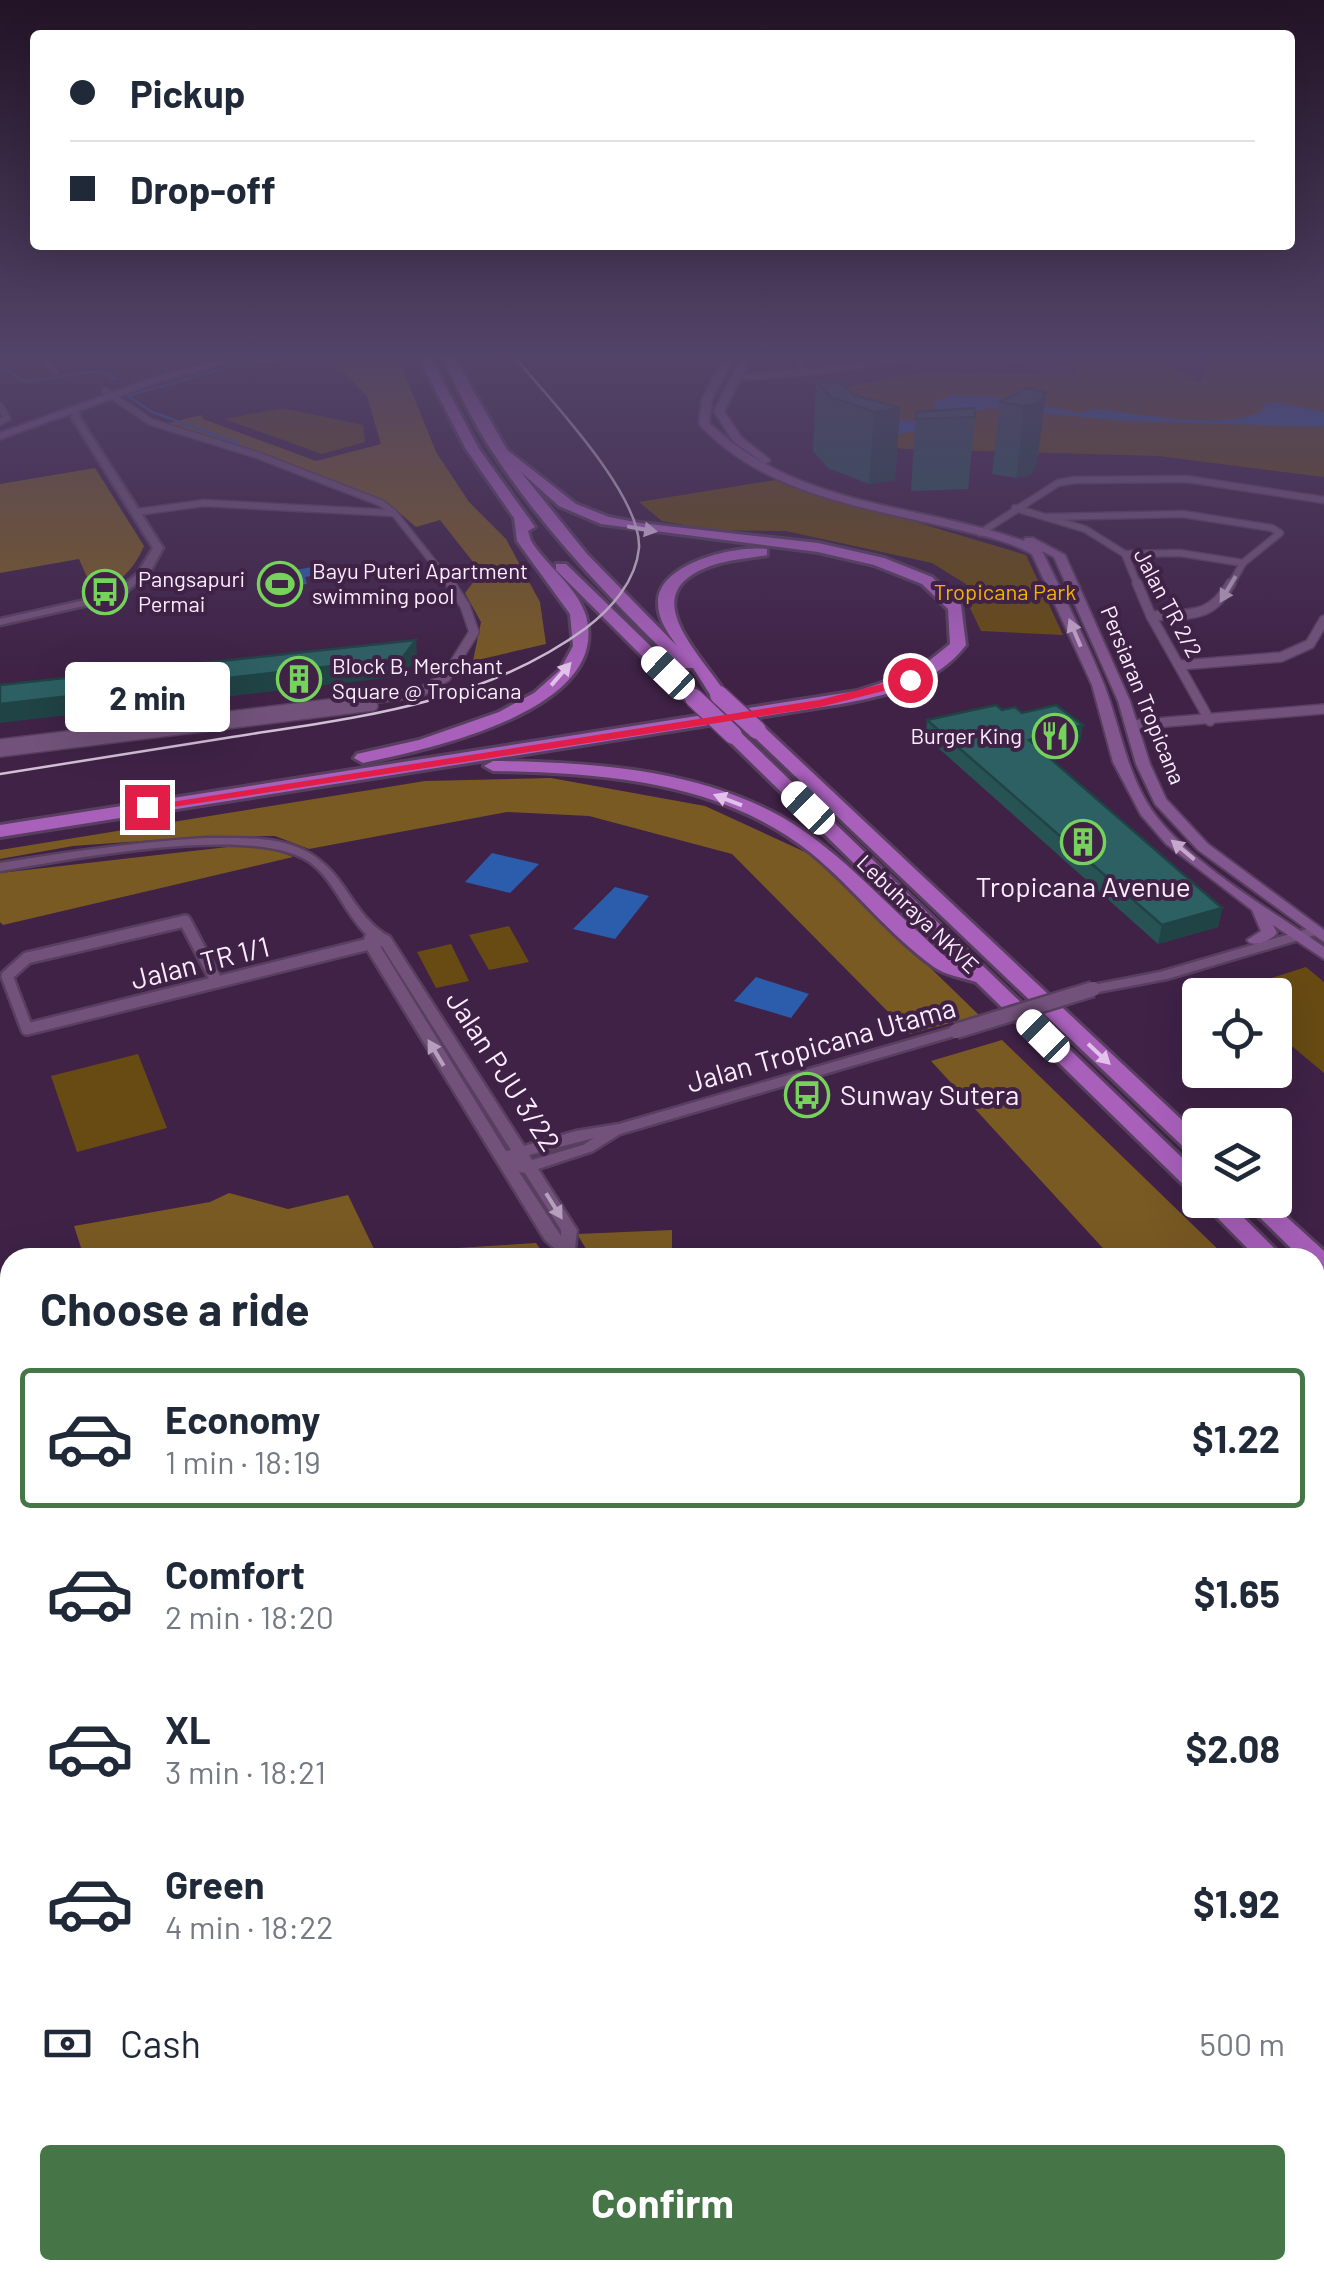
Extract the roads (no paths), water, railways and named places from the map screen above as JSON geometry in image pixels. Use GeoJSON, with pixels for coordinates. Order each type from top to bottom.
{"type":"FeatureCollection","features":[{"type":"Feature","properties":{"kind":"highway","name":"Lebuhraya NKVE"},"geometry":{"type":"LineString","coordinates":[[480,459],[520,518],[568,575],[1182,1170]]}},
{"type":"Feature","properties":{"kind":"highway","name":"Lebuhraya NKVE"},"geometry":{"type":"LineString","coordinates":[[504,459],[543,515],[590,571],[1182,1133]]}},
{"type":"Feature","properties":{"kind":"highway"},"geometry":{"type":"LineString","coordinates":[[0,820],[860,696],[923,674],[958,645],[961,632],[957,612],[946,596],[923,578],[890,563],[812,546],[664,533],[608,522],[566,504],[518,459]]}},
{"type":"Feature","properties":{"kind":"highway"},"geometry":{"type":"LineString","coordinates":[[321,775],[334,764],[416,747],[480,727],[534,699],[567,670],[578,649],[580,622],[567,596],[520,536],[520,518]]}},
{"type":"Feature","properties":{"kind":"highway"},"geometry":{"type":"LineString","coordinates":[[0,831],[859,687],[888,679],[929,657],[946,634],[944,616],[934,600],[909,580],[860,560],[778,552],[714,559],[677,579],[665,603],[669,620],[719,695]]}},
{"type":"Feature","properties":{"kind":"highway"},"geometry":{"type":"LineString","coordinates":[[321,775],[355,780],[484,766],[551,765],[637,774],[706,792],[752,810],[801,838],[943,964],[986,979]]}},
{"type":"Feature","properties":{"kind":"highway"},"geometry":{"type":"LineString","coordinates":[[1231,1218],[1262,1248]]}},
{"type":"Feature","properties":{"kind":"highway"},"geometry":{"type":"LineString","coordinates":[[1273,1218],[1306,1248]]}},
{"type":"Feature","properties":{"kind":"main road","name":"Persiaran Tropicana"},"geometry":{"type":"LineString","coordinates":[[742,459],[771,475],[810,488],[1040,543],[1059,555],[1124,700],[1142,764],[1170,814],[1203,847],[1305,932]]}},
{"type":"Feature","properties":{"kind":"main road","name":"Persiaran Tropicana"},"geometry":{"type":"LineString","coordinates":[[764,459],[820,483],[983,530],[1030,548],[1042,558],[1110,724],[1120,762],[1148,815],[1171,841],[1259,911],[1305,932]]}},
{"type":"Feature","properties":{"kind":"main road"},"geometry":{"type":"LineString","coordinates":[[1110,724],[1131,725]]}},
{"type":"Feature","properties":{"kind":"main road"},"geometry":{"type":"LineString","coordinates":[[1255,940],[1269,933],[1259,911]]}},
{"type":"Feature","properties":{"kind":"main road"},"geometry":{"type":"LineString","coordinates":[[1305,932],[1324,954]]}},
{"type":"Feature","properties":{"kind":"street"},"geometry":{"type":"LineString","coordinates":[[0,622],[92,604],[130,586],[155,559],[158,548],[104,459]]}},
{"type":"Feature","properties":{"kind":"street"},"geometry":{"type":"LineString","coordinates":[[0,744],[404,695],[440,684],[474,632],[475,623],[394,513],[373,499],[268,459]]}},
{"type":"Feature","properties":{"kind":"street"},"geometry":{"type":"LineString","coordinates":[[983,530],[1058,484],[1091,480],[1188,479],[1324,500]]}},
{"type":"Feature","properties":{"kind":"street"},"geometry":{"type":"LineString","coordinates":[[138,512],[204,503],[394,513]]}},
{"type":"Feature","properties":{"kind":"street","name":"Jalan TR 2/2"},"geometry":{"type":"LineString","coordinates":[[1015,508],[1106,539],[1125,554],[1151,616],[1182,665],[1210,721]]}},
{"type":"Feature","properties":{"kind":"street"},"geometry":{"type":"LineString","coordinates":[[1048,517],[1183,514],[1272,528],[1280,534],[1242,564],[1219,604],[1206,612],[1151,616]]}},
{"type":"Feature","properties":{"kind":"street"},"geometry":{"type":"LineString","coordinates":[[1125,554],[1180,553],[1242,564]]}},
{"type":"Feature","properties":{"kind":"street"},"geometry":{"type":"LineString","coordinates":[[1182,665],[1280,657],[1310,644],[1324,620]]}},
{"type":"Feature","properties":{"kind":"street"},"geometry":{"type":"LineString","coordinates":[[0,752],[346,711],[396,702],[404,695]]}},
{"type":"Feature","properties":{"kind":"street"},"geometry":{"type":"LineString","coordinates":[[1131,725],[1324,709]]}},
{"type":"Feature","properties":{"kind":"street","name":"Jalan PJU 3/22"},"geometry":{"type":"LineString","coordinates":[[0,867],[95,852],[248,840],[286,844],[313,858],[331,876],[376,939],[525,1159],[569,1230],[571,1248]]}},
{"type":"Feature","properties":{"kind":"street","name":"Jalan TR 1/1"},"geometry":{"type":"LineString","coordinates":[[216,982],[185,921],[27,958],[8,976],[27,1029],[216,982],[376,939]]}},
{"type":"Feature","properties":{"kind":"street","name":"Jalan Tropicana Utama"},"geometry":{"type":"LineString","coordinates":[[506,1165],[588,1148],[620,1129],[1255,940],[1305,932]]}},
{"type":"Feature","properties":{"kind":"street","name":"Jalan Tropicana Utama"},"geometry":{"type":"LineString","coordinates":[[1092,989],[1118,988],[1305,932]]}},
{"type":"Feature","properties":{"kind":"street","name":"Jalan PJU 3/22"},"geometry":{"type":"LineString","coordinates":[[376,939],[506,1165],[550,1236],[566,1248]]}},
{"type":"Feature","properties":{"kind":"water","name":"Bayu Puteri Apartment swimming pool"},"geometry":{"type":"Polygon","coordinates":[[[312,567],[317,575],[305,577],[307,584],[294,585],[300,594],[273,601],[258,582],[271,579],[269,575],[312,567]]]}},
{"type":"Feature","properties":{"kind":"water"},"geometry":{"type":"Polygon","coordinates":[[[492,853],[539,864],[510,893],[465,882],[492,853]]]}},
{"type":"Feature","properties":{"kind":"water"},"geometry":{"type":"Polygon","coordinates":[[[615,887],[649,896],[615,939],[573,929],[615,887]]]}},
{"type":"Feature","properties":{"kind":"water"},"geometry":{"type":"Polygon","coordinates":[[[756,977],[809,994],[791,1018],[734,1001],[756,977]]]}},
{"type":"Feature","properties":{"kind":"tram line"},"geometry":{"type":"LineString","coordinates":[[0,774],[413,705],[503,675],[545,654],[586,628],[613,603],[637,560],[636,526],[599,459]]}},
{"type":"Feature","properties":{"kind":"place","name":"Bayu Puteri Apartment swimming pool"},"geometry":{"type":"Point","coordinates":[280,584]}},
{"type":"Feature","properties":{"kind":"place","name":"Pangsapuri Permai"},"geometry":{"type":"Point","coordinates":[105,592]}},
{"type":"Feature","properties":{"kind":"place","name":"Block B, Merchant Square @ Tropicana"},"geometry":{"type":"Point","coordinates":[299,679]}},
{"type":"Feature","properties":{"kind":"place","name":"Burger King"},"geometry":{"type":"Point","coordinates":[1055,736]}},
{"type":"Feature","properties":{"kind":"place","name":"Tropicana Avenue"},"geometry":{"type":"Point","coordinates":[1083,842]}},
{"type":"Feature","properties":{"kind":"place","name":"Sunway Sutera"},"geometry":{"type":"Point","coordinates":[807,1095]}},
{"type":"Feature","properties":{"kind":"park label","name":"Tropicana Park"},"geometry":{"type":"Point","coordinates":[1005,592]}}]}
